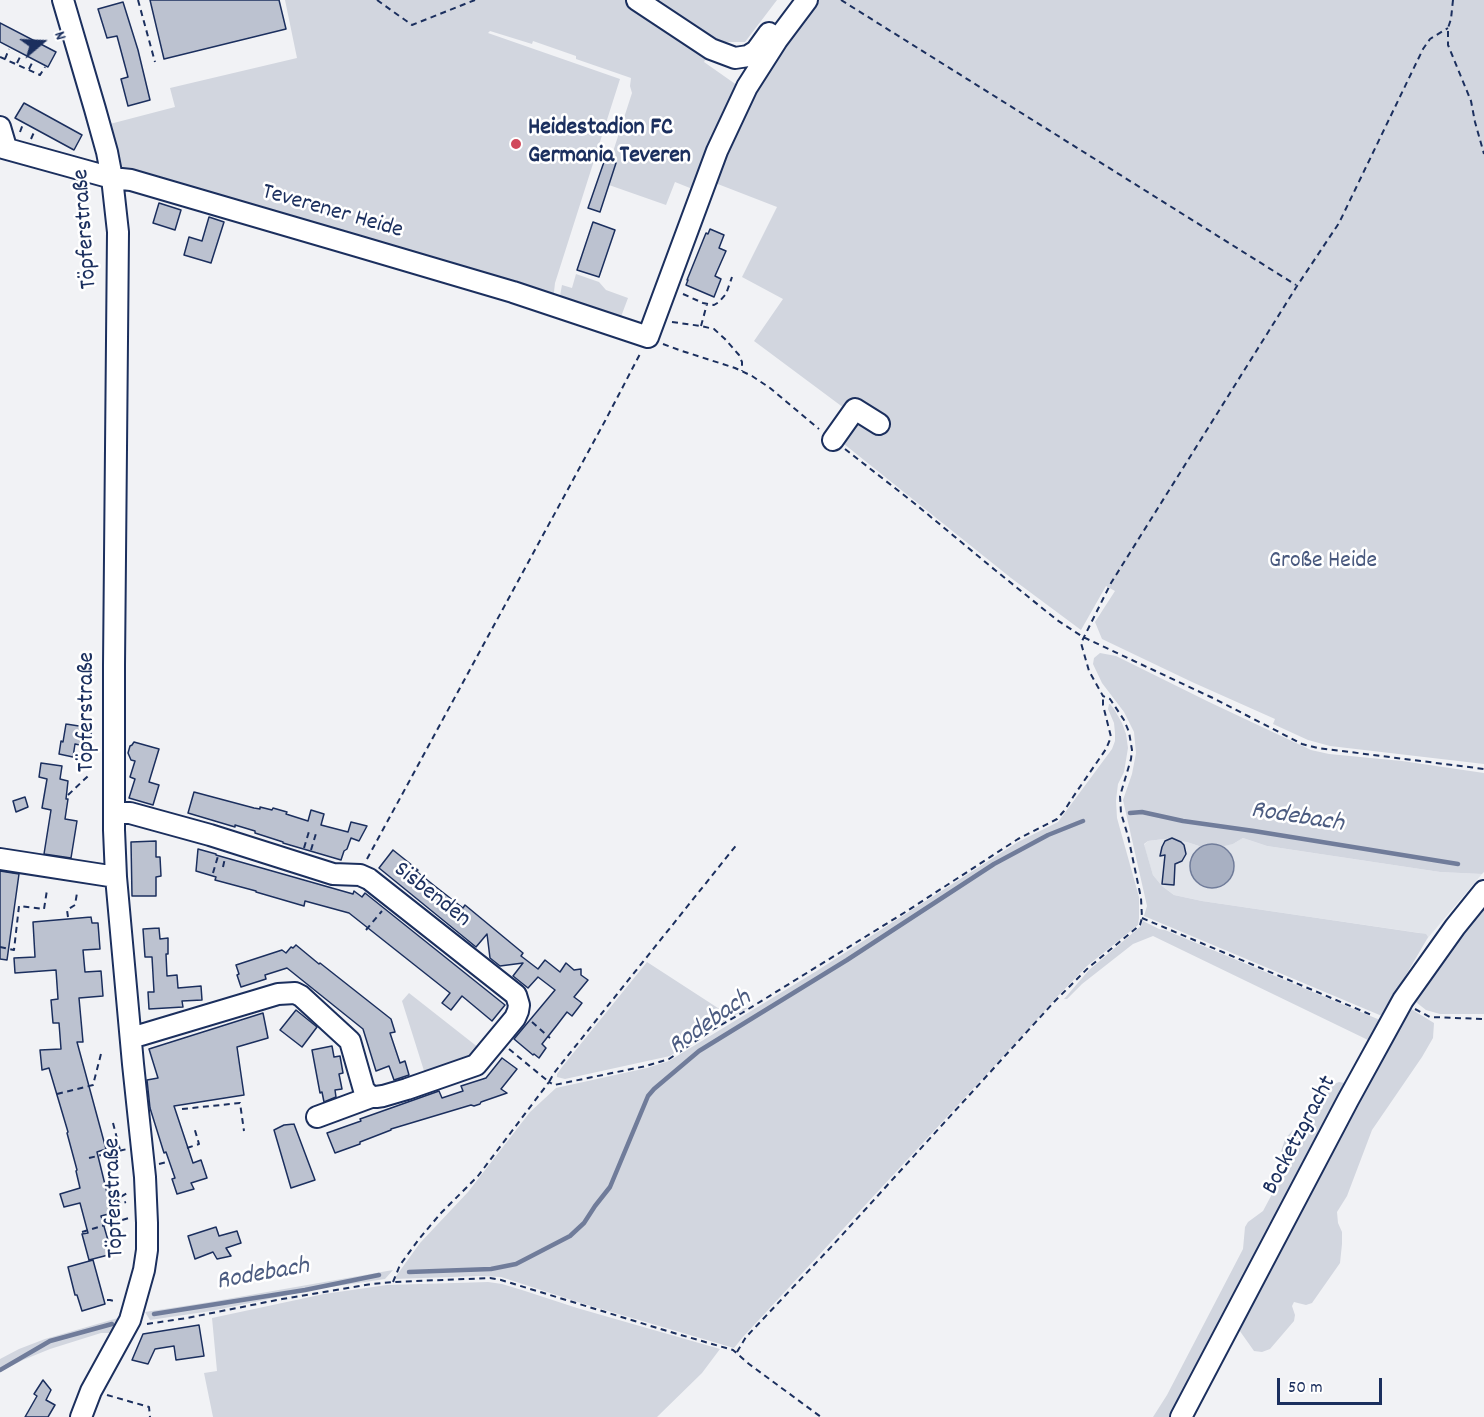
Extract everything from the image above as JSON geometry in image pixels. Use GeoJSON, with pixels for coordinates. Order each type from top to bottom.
{"type":"FeatureCollection","features":[{"type":"Feature","properties":{"kind":"street","name":"Töpferstraße"},"geometry":{"type":"LineString","coordinates":[[63,0],[96,109],[112,178],[118,236],[114,813],[116,877],[147,1213],[147,1250],[144,1270],[130,1320],[91,1391],[81,1417]]}},
{"type":"Feature","properties":{"kind":"street"},"geometry":{"type":"LineString","coordinates":[[637,0],[711,49],[735,58],[748,56],[762,44],[790,0]]}},
{"type":"Feature","properties":{"kind":"street"},"geometry":{"type":"LineString","coordinates":[[651,329],[717,151],[747,87],[777,40],[807,0]]}},
{"type":"Feature","properties":{"kind":"street","name":"Teverener Heide"},"geometry":{"type":"LineString","coordinates":[[6,138],[112,178],[131,180],[513,292],[651,329]]}},
{"type":"Feature","properties":{"kind":"street"},"geometry":{"type":"LineString","coordinates":[[833,440],[855,409],[879,424]]}},
{"type":"Feature","properties":{"kind":"street","name":"Sisbenden"},"geometry":{"type":"LineString","coordinates":[[114,813],[130,813],[213,836],[333,874],[360,875],[369,879],[516,995],[518,1011]]}},
{"type":"Feature","properties":{"kind":"street"},"geometry":{"type":"LineString","coordinates":[[0,859],[116,877]]}},
{"type":"Feature","properties":{"kind":"street","name":"Bocketzgracht"},"geometry":{"type":"LineString","coordinates":[[1181,1417],[1403,1000],[1455,927],[1484,891]]}},
{"type":"Feature","properties":{"kind":"street"},"geometry":{"type":"LineString","coordinates":[[131,1038],[278,994],[295,993],[350,1041],[364,1090],[371,1097]]}},
{"type":"Feature","properties":{"kind":"street"},"geometry":{"type":"LineString","coordinates":[[317,1118],[371,1097],[392,1094],[476,1065],[498,1040],[518,1011]]}},
{"type":"Feature","properties":{"kind":"path"},"geometry":{"type":"LineString","coordinates":[[138,0],[155,62]]}},
{"type":"Feature","properties":{"kind":"path"},"geometry":{"type":"LineString","coordinates":[[377,0],[412,25],[475,0]]}},
{"type":"Feature","properties":{"kind":"path"},"geometry":{"type":"LineString","coordinates":[[841,0],[1297,286]]}},
{"type":"Feature","properties":{"kind":"path"},"geometry":{"type":"LineString","coordinates":[[1453,0],[1448,28],[1448,45],[1471,101],[1484,154]]}},
{"type":"Feature","properties":{"kind":"path"},"geometry":{"type":"LineString","coordinates":[[498,1040],[554,1085],[669,1059],[1018,839],[1057,819],[1106,749],[1112,736],[1103,705],[1103,696],[1089,671],[1081,643],[1083,637],[1111,583],[1339,223],[1423,49],[1430,39],[1448,28]]}},
{"type":"Feature","properties":{"kind":"path"},"geometry":{"type":"LineString","coordinates":[[5,59],[9,49]]}},
{"type":"Feature","properties":{"kind":"path"},"geometry":{"type":"LineString","coordinates":[[16,64],[21,55]]}},
{"type":"Feature","properties":{"kind":"path"},"geometry":{"type":"LineString","coordinates":[[0,57],[40,75],[45,67]]}},
{"type":"Feature","properties":{"kind":"path"},"geometry":{"type":"LineString","coordinates":[[28,70],[33,61]]}},
{"type":"Feature","properties":{"kind":"path"},"geometry":{"type":"LineString","coordinates":[[6,138],[23,124]]}},
{"type":"Feature","properties":{"kind":"path"},"geometry":{"type":"LineString","coordinates":[[30,140],[35,130]]}},
{"type":"Feature","properties":{"kind":"path"},"geometry":{"type":"LineString","coordinates":[[668,285],[683,294],[714,305],[720,302],[726,294],[732,277]]}},
{"type":"Feature","properties":{"kind":"path"},"geometry":{"type":"LineString","coordinates":[[701,326],[707,304]]}},
{"type":"Feature","properties":{"kind":"path"},"geometry":{"type":"LineString","coordinates":[[651,329],[701,326],[714,329],[734,347],[742,362],[742,371]]}},
{"type":"Feature","properties":{"kind":"path"},"geometry":{"type":"LineString","coordinates":[[651,329],[679,350],[735,368],[770,388],[1057,620],[1083,637],[1215,699],[1302,744],[1484,770]]}},
{"type":"Feature","properties":{"kind":"path"},"geometry":{"type":"LineString","coordinates":[[360,875],[361,869],[605,421],[651,329]]}},
{"type":"Feature","properties":{"kind":"path"},"geometry":{"type":"LineString","coordinates":[[737,1352],[746,1337],[1054,1002],[1088,968],[1140,925],[1141,898],[1120,805],[1120,796],[1132,750],[1124,720],[1110,699],[1103,696]]}},
{"type":"Feature","properties":{"kind":"path"},"geometry":{"type":"LineString","coordinates":[[68,795],[88,776]]}},
{"type":"Feature","properties":{"kind":"path"},"geometry":{"type":"LineString","coordinates":[[303,865],[310,828]]}},
{"type":"Feature","properties":{"kind":"path"},"geometry":{"type":"LineString","coordinates":[[303,865],[317,830]]}},
{"type":"Feature","properties":{"kind":"path"},"geometry":{"type":"LineString","coordinates":[[393,1282],[400,1265],[419,1239],[478,1176],[554,1073],[738,843]]}},
{"type":"Feature","properties":{"kind":"path"},"geometry":{"type":"LineString","coordinates":[[0,947],[14,950],[19,906],[44,909],[47,890]]}},
{"type":"Feature","properties":{"kind":"path"},"geometry":{"type":"LineString","coordinates":[[68,917],[67,910],[75,905],[77,893]]}},
{"type":"Feature","properties":{"kind":"path"},"geometry":{"type":"LineString","coordinates":[[366,930],[394,898]]}},
{"type":"Feature","properties":{"kind":"path"},"geometry":{"type":"LineString","coordinates":[[1142,918],[1391,1022]]}},
{"type":"Feature","properties":{"kind":"path"},"geometry":{"type":"LineString","coordinates":[[1403,1000],[1430,1017],[1484,1019]]}},
{"type":"Feature","properties":{"kind":"path"},"geometry":{"type":"LineString","coordinates":[[518,1011],[550,1038]]}},
{"type":"Feature","properties":{"kind":"path"},"geometry":{"type":"LineString","coordinates":[[57,1094],[93,1085],[102,1050]]}},
{"type":"Feature","properties":{"kind":"path"},"geometry":{"type":"LineString","coordinates":[[182,1109],[240,1103],[244,1131]]}},
{"type":"Feature","properties":{"kind":"path"},"geometry":{"type":"LineString","coordinates":[[113,1123],[120,1150]]}},
{"type":"Feature","properties":{"kind":"path"},"geometry":{"type":"LineString","coordinates":[[187,1148],[199,1144],[194,1127]]}},
{"type":"Feature","properties":{"kind":"path"},"geometry":{"type":"LineString","coordinates":[[88,1158],[141,1145]]}},
{"type":"Feature","properties":{"kind":"path"},"geometry":{"type":"LineString","coordinates":[[112,1202],[129,1192],[128,1186]]}},
{"type":"Feature","properties":{"kind":"path"},"geometry":{"type":"LineString","coordinates":[[117,1199],[120,1204],[126,1202]]}},
{"type":"Feature","properties":{"kind":"path"},"geometry":{"type":"LineString","coordinates":[[82,1232],[147,1213]]}},
{"type":"Feature","properties":{"kind":"path"},"geometry":{"type":"LineString","coordinates":[[130,1320],[144,1325],[282,1299],[393,1282],[490,1278],[733,1350],[820,1417]]}},
{"type":"Feature","properties":{"kind":"path"},"geometry":{"type":"LineString","coordinates":[[91,1391],[149,1407],[150,1417]]}},
{"type":"Feature","properties":{"kind":"shaded area"},"geometry":{"type":"Polygon","coordinates":[[[1243,838],[1267,846],[1440,872],[1482,874],[1427,939],[1420,933],[1174,895],[1153,875],[1144,845],[1148,841],[1164,839],[1187,842],[1202,847],[1233,844],[1243,838]]]}},
{"type":"Feature","properties":{"kind":"green space"},"geometry":{"type":"Polygon","coordinates":[[[285,0],[630,0],[708,54],[704,62],[741,88],[695,190],[675,182],[666,205],[609,185],[616,163],[610,161],[632,93],[631,78],[533,41],[532,44],[490,31],[488,33],[620,79],[555,283],[553,301],[114,170],[106,125],[175,107],[170,88],[297,58],[285,0]]]}},
{"type":"Feature","properties":{"kind":"green space"},"geometry":{"type":"Polygon","coordinates":[[[649,0],[777,0],[745,42],[722,42],[670,16],[649,0]]]}},
{"type":"Feature","properties":{"kind":"green space","name":"Große Heide"},"geometry":{"type":"Polygon","coordinates":[[[811,0],[1484,0],[1484,764],[1330,746],[1308,740],[1273,724],[1275,719],[1102,639],[1095,622],[1115,591],[1106,586],[1081,630],[1011,578],[844,444],[842,440],[848,411],[754,341],[783,299],[742,277],[777,207],[710,181],[750,90],[811,0]]]}},
{"type":"Feature","properties":{"kind":"green space"},"geometry":{"type":"Polygon","coordinates":[[[576,274],[599,282],[606,290],[628,298],[619,322],[559,301],[562,285],[572,288],[576,274]]]}},
{"type":"Feature","properties":{"kind":"green space"},"geometry":{"type":"Polygon","coordinates":[[[1100,653],[1116,656],[1311,750],[1484,773],[1484,872],[1482,874],[1440,872],[1267,846],[1243,838],[1233,844],[1220,847],[1202,847],[1187,842],[1164,839],[1148,841],[1144,844],[1153,875],[1174,895],[1426,934],[1427,939],[1382,1016],[1144,916],[1147,906],[1123,800],[1136,753],[1134,732],[1124,712],[1102,683],[1093,664],[1094,658],[1100,653]]]}},
{"type":"Feature","properties":{"kind":"green space"},"geometry":{"type":"Polygon","coordinates":[[[1109,704],[1122,723],[1128,748],[1124,772],[1118,784],[1117,818],[1139,897],[1138,925],[1087,966],[1054,1000],[734,1348],[501,1277],[394,1279],[420,1243],[468,1192],[530,1112],[556,1088],[669,1061],[815,972],[1018,842],[1058,822],[1112,749],[1115,733],[1114,723],[1108,709],[1109,704]]]}},
{"type":"Feature","properties":{"kind":"green space"},"geometry":{"type":"Polygon","coordinates":[[[1484,903],[1484,1014],[1440,1014],[1426,1010],[1412,999],[1484,903]]]}},
{"type":"Feature","properties":{"kind":"green space"},"geometry":{"type":"Polygon","coordinates":[[[1143,921],[1380,1020],[1368,1040],[1153,936],[1133,944],[1082,984],[1067,999],[1064,999],[1089,970],[1141,926],[1143,921]]]}},
{"type":"Feature","properties":{"kind":"green space"},"geometry":{"type":"Polygon","coordinates":[[[647,962],[721,1010],[728,1007],[748,1008],[705,1032],[670,1056],[565,1079],[557,1077],[562,1067],[647,962]]]}},
{"type":"Feature","properties":{"kind":"green space"},"geometry":{"type":"Polygon","coordinates":[[[409,993],[479,1048],[469,1061],[425,1074],[402,1001],[409,993]]]}},
{"type":"Feature","properties":{"kind":"green space"},"geometry":{"type":"Polygon","coordinates":[[[1406,1006],[1434,1023],[1433,1038],[1372,1130],[1347,1196],[1337,1212],[1342,1232],[1340,1263],[1312,1303],[1306,1305],[1294,1302],[1292,1306],[1294,1321],[1270,1349],[1262,1352],[1254,1351],[1237,1327],[1406,1006]]]}},
{"type":"Feature","properties":{"kind":"green space"},"geometry":{"type":"Polygon","coordinates":[[[1339,1082],[1345,1083],[1348,1087],[1173,1417],[1153,1417],[1167,1395],[1243,1249],[1245,1227],[1263,1211],[1271,1196],[1285,1139],[1306,1120],[1322,1089],[1339,1082]]]}},
{"type":"Feature","properties":{"kind":"green space"},"geometry":{"type":"Polygon","coordinates":[[[393,1270],[385,1279],[317,1289],[211,1311],[150,1320],[145,1312],[210,1302],[393,1270]]]}},
{"type":"Feature","properties":{"kind":"green space"},"geometry":{"type":"Polygon","coordinates":[[[488,1282],[502,1284],[720,1349],[702,1373],[657,1417],[213,1417],[204,1373],[217,1371],[212,1318],[324,1294],[387,1285],[488,1282]]]}},
{"type":"Feature","properties":{"kind":"green space"},"geometry":{"type":"Polygon","coordinates":[[[118,1318],[111,1333],[101,1333],[50,1349],[0,1372],[0,1359],[19,1349],[118,1318]]]}},
{"type":"Feature","properties":{"kind":"water"},"geometry":{"type":"Polygon","coordinates":[[[1212,844],[1227,851],[1234,866],[1227,881],[1212,888],[1197,881],[1190,866],[1197,851],[1212,844]]]}},
{"type":"Feature","properties":{"kind":"building"},"geometry":{"type":"Polygon","coordinates":[[[150,0],[279,0],[286,29],[164,59],[150,0]]]}},
{"type":"Feature","properties":{"kind":"building"},"geometry":{"type":"Polygon","coordinates":[[[123,2],[150,100],[128,106],[121,79],[128,77],[117,36],[107,38],[98,9],[123,2]]]}},
{"type":"Feature","properties":{"kind":"building"},"geometry":{"type":"Polygon","coordinates":[[[0,23],[56,52],[48,67],[0,42],[0,23]]]}},
{"type":"Feature","properties":{"kind":"building"},"geometry":{"type":"Polygon","coordinates":[[[24,103],[82,135],[74,150],[15,118],[24,103]]]}},
{"type":"Feature","properties":{"kind":"building"},"geometry":{"type":"Polygon","coordinates":[[[605,159],[616,163],[600,212],[588,208],[605,159]]]}},
{"type":"Feature","properties":{"kind":"building"},"geometry":{"type":"Polygon","coordinates":[[[159,203],[181,210],[175,230],[153,223],[159,203]]]}},
{"type":"Feature","properties":{"kind":"building"},"geometry":{"type":"Polygon","coordinates":[[[209,217],[224,222],[211,263],[184,255],[189,237],[202,241],[209,217]]]}},
{"type":"Feature","properties":{"kind":"building"},"geometry":{"type":"Polygon","coordinates":[[[593,222],[615,230],[599,277],[577,270],[593,222]]]}},
{"type":"Feature","properties":{"kind":"building"},"geometry":{"type":"Polygon","coordinates":[[[710,229],[724,235],[719,248],[726,251],[715,276],[721,279],[714,297],[686,285],[706,233],[708,234],[710,229]]]}},
{"type":"Feature","properties":{"kind":"building"},"geometry":{"type":"Polygon","coordinates":[[[66,724],[92,728],[89,747],[75,744],[73,757],[59,754],[66,724]]]}},
{"type":"Feature","properties":{"kind":"building"},"geometry":{"type":"Polygon","coordinates":[[[134,742],[159,749],[149,782],[159,785],[153,805],[129,798],[135,779],[130,777],[135,761],[131,760],[128,753],[134,742]]]}},
{"type":"Feature","properties":{"kind":"building"},"geometry":{"type":"Polygon","coordinates":[[[41,763],[62,766],[60,779],[68,781],[65,819],[77,821],[71,858],[44,854],[51,810],[42,808],[47,779],[39,777],[41,763]]]}},
{"type":"Feature","properties":{"kind":"building"},"geometry":{"type":"Polygon","coordinates":[[[194,792],[254,808],[272,810],[273,808],[308,821],[311,810],[324,814],[321,825],[348,832],[351,822],[367,826],[359,841],[351,838],[341,860],[283,843],[255,833],[255,831],[188,813],[194,792]]]}},
{"type":"Feature","properties":{"kind":"building"},"geometry":{"type":"Polygon","coordinates":[[[25,797],[28,807],[16,812],[13,801],[25,797]]]}},
{"type":"Feature","properties":{"kind":"building"},"geometry":{"type":"Polygon","coordinates":[[[1172,838],[1184,845],[1186,854],[1182,861],[1175,864],[1174,885],[1162,884],[1165,855],[1160,856],[1165,841],[1172,838]]]}},
{"type":"Feature","properties":{"kind":"building"},"geometry":{"type":"Polygon","coordinates":[[[156,841],[156,857],[160,857],[161,876],[156,877],[156,896],[132,896],[131,842],[156,841]]]}},
{"type":"Feature","properties":{"kind":"building"},"geometry":{"type":"Polygon","coordinates":[[[198,849],[353,894],[354,891],[362,897],[365,893],[505,1005],[492,1021],[462,996],[451,1010],[442,1003],[450,993],[349,913],[305,901],[304,906],[215,880],[216,877],[196,871],[198,849]]]}},
{"type":"Feature","properties":{"kind":"building"},"geometry":{"type":"Polygon","coordinates":[[[393,850],[463,908],[465,905],[523,953],[521,956],[538,969],[545,960],[560,972],[566,963],[574,970],[581,969],[581,975],[588,980],[574,997],[582,1003],[572,1016],[567,1012],[542,1044],[546,1048],[539,1058],[514,1039],[555,990],[538,977],[528,988],[513,976],[523,963],[500,966],[490,958],[487,934],[476,947],[379,868],[393,850]]]}},
{"type":"Feature","properties":{"kind":"building"},"geometry":{"type":"Polygon","coordinates":[[[0,871],[19,874],[7,960],[0,959],[0,871]]]}},
{"type":"Feature","properties":{"kind":"building"},"geometry":{"type":"Polygon","coordinates":[[[91,917],[92,923],[98,923],[100,949],[83,950],[85,972],[101,971],[103,996],[79,998],[83,1042],[77,1042],[106,1149],[97,1152],[112,1213],[101,1216],[112,1254],[89,1260],[82,1234],[88,1233],[80,1203],[64,1207],[60,1194],[80,1188],[68,1132],[49,1068],[42,1070],[40,1050],[61,1049],[59,1023],[53,1023],[51,1000],[58,999],[56,970],[15,973],[14,958],[35,957],[33,922],[91,917]]]}},
{"type":"Feature","properties":{"kind":"building"},"geometry":{"type":"Polygon","coordinates":[[[159,928],[160,939],[168,938],[167,976],[177,975],[178,988],[201,986],[202,1000],[182,1001],[183,1007],[149,1009],[148,992],[154,992],[152,957],[145,957],[143,929],[159,928]]]}},
{"type":"Feature","properties":{"kind":"building"},"geometry":{"type":"Polygon","coordinates":[[[296,945],[391,1019],[395,1032],[390,1033],[400,1063],[405,1061],[409,1075],[394,1080],[389,1066],[376,1071],[363,1029],[287,968],[265,975],[266,979],[241,987],[236,965],[282,950],[286,953],[296,945]]]}},
{"type":"Feature","properties":{"kind":"building"},"geometry":{"type":"Polygon","coordinates":[[[296,1010],[317,1027],[302,1047],[280,1030],[296,1010]]]}},
{"type":"Feature","properties":{"kind":"building"},"geometry":{"type":"Polygon","coordinates":[[[263,1013],[268,1038],[237,1047],[244,1095],[174,1106],[193,1163],[201,1160],[207,1178],[191,1183],[194,1189],[177,1194],[172,1179],[175,1178],[166,1152],[164,1153],[150,1108],[147,1080],[158,1078],[149,1049],[263,1013]]]}},
{"type":"Feature","properties":{"kind":"building"},"geometry":{"type":"Polygon","coordinates":[[[332,1046],[334,1057],[340,1056],[343,1073],[339,1074],[342,1089],[335,1090],[336,1097],[324,1102],[322,1092],[320,1093],[312,1050],[332,1046]]]}},
{"type":"Feature","properties":{"kind":"building"},"geometry":{"type":"Polygon","coordinates":[[[502,1058],[517,1069],[501,1089],[507,1093],[474,1106],[391,1129],[335,1153],[327,1133],[439,1091],[442,1098],[463,1091],[461,1086],[486,1078],[502,1058]]]}},
{"type":"Feature","properties":{"kind":"building"},"geometry":{"type":"Polygon","coordinates":[[[294,1124],[315,1180],[291,1188],[274,1130],[284,1125],[294,1124]]]}},
{"type":"Feature","properties":{"kind":"building"},"geometry":{"type":"Polygon","coordinates":[[[216,1227],[219,1236],[237,1231],[241,1243],[226,1248],[231,1256],[217,1259],[213,1252],[195,1259],[188,1236],[216,1227]]]}},
{"type":"Feature","properties":{"kind":"building"},"geometry":{"type":"Polygon","coordinates":[[[93,1260],[105,1304],[82,1311],[77,1295],[75,1295],[68,1267],[93,1260]]]}},
{"type":"Feature","properties":{"kind":"building"},"geometry":{"type":"Polygon","coordinates":[[[199,1325],[204,1356],[176,1360],[174,1346],[155,1349],[148,1364],[132,1360],[143,1334],[199,1325]]]}},
{"type":"Feature","properties":{"kind":"building"},"geometry":{"type":"Polygon","coordinates":[[[43,1380],[51,1390],[46,1400],[55,1405],[48,1417],[25,1417],[37,1396],[34,1394],[43,1380]]]}},
{"type":"Feature","properties":{"kind":"waterway","name":"Rodebach"},"geometry":{"type":"LineString","coordinates":[[1130,813],[1142,812],[1183,821],[1458,864]]}},
{"type":"Feature","properties":{"kind":"waterway","name":"Rodebach"},"geometry":{"type":"LineString","coordinates":[[409,1272],[491,1269],[516,1264],[570,1236],[584,1223],[610,1187],[648,1096],[699,1051],[847,960],[994,864],[1048,835],[1083,821]]}},
{"type":"Feature","properties":{"kind":"waterway","name":"Rodebach"},"geometry":{"type":"LineString","coordinates":[[154,1314],[305,1290],[379,1275]]}},
{"type":"Feature","properties":{"kind":"waterway","name":"Rodebach"},"geometry":{"type":"LineString","coordinates":[[0,1370],[50,1341],[112,1324]]}},
{"type":"Feature","properties":{"kind":"place","name":"Heidestadion FC Germania Teveren"},"geometry":{"type":"Point","coordinates":[516,144]}}]}
